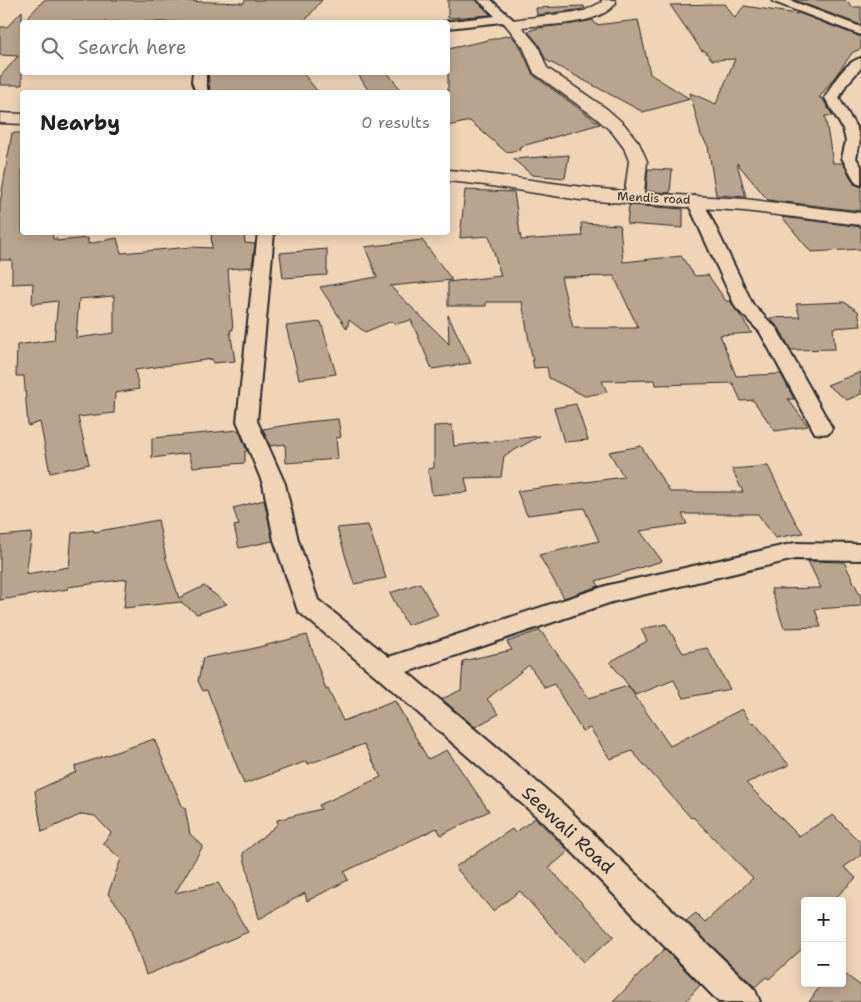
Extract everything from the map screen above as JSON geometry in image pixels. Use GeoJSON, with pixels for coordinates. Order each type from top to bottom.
{"type":"FeatureCollection","features":[{"type":"Feature","properties":{"kind":"street"},"geometry":{"type":"LineString","coordinates":[[484,0],[509,21],[530,46],[540,70],[601,113],[618,128],[634,147],[638,161],[634,197]]}},
{"type":"Feature","properties":{"kind":"street"},"geometry":{"type":"LineString","coordinates":[[450,24],[585,15],[604,8],[609,3],[608,0]]}},
{"type":"Feature","properties":{"kind":"street"},"geometry":{"type":"LineString","coordinates":[[778,0],[861,31]]}},
{"type":"Feature","properties":{"kind":"street"},"geometry":{"type":"LineString","coordinates":[[861,62],[850,70],[842,84],[836,88],[832,98],[850,129],[853,141],[849,158],[861,180]]}},
{"type":"Feature","properties":{"kind":"street"},"geometry":{"type":"LineString","coordinates":[[200,75],[201,90]]}},
{"type":"Feature","properties":{"kind":"street"},"geometry":{"type":"LineString","coordinates":[[836,88],[853,88]]}},
{"type":"Feature","properties":{"kind":"street"},"geometry":{"type":"LineString","coordinates":[[0,118],[20,119]]}},
{"type":"Feature","properties":{"kind":"street","name":"Mendis road"},"geometry":{"type":"LineString","coordinates":[[450,176],[485,179],[580,194],[695,201],[861,219]]}},
{"type":"Feature","properties":{"kind":"street"},"geometry":{"type":"LineString","coordinates":[[695,201],[744,308],[768,329],[822,428]]}},
{"type":"Feature","properties":{"kind":"street","name":"Seewali Road"},"geometry":{"type":"LineString","coordinates":[[266,235],[247,421],[274,484],[286,540],[307,605],[385,669],[553,814],[742,1002]]}},
{"type":"Feature","properties":{"kind":"street"},"geometry":{"type":"LineString","coordinates":[[385,669],[609,594],[795,551],[861,552]]}},
{"type":"Feature","properties":{"kind":"building"},"geometry":{"type":"Polygon","coordinates":[[[44,0],[148,0],[244,3],[245,0],[322,0],[306,20],[25,20],[44,0]]]}},
{"type":"Feature","properties":{"kind":"building"},"geometry":{"type":"Polygon","coordinates":[[[448,0],[476,0],[491,15],[448,18],[448,0]]]}},
{"type":"Feature","properties":{"kind":"building"},"geometry":{"type":"Polygon","coordinates":[[[794,0],[845,0],[852,7],[861,7],[861,25],[794,0]]]}},
{"type":"Feature","properties":{"kind":"building"},"geometry":{"type":"Polygon","coordinates":[[[724,4],[735,18],[744,6],[797,14],[796,12],[861,37],[861,49],[853,52],[819,98],[822,98],[833,116],[825,116],[833,163],[843,163],[854,184],[861,187],[861,211],[768,200],[737,163],[746,197],[716,195],[708,146],[701,135],[690,93],[716,104],[735,59],[712,60],[704,50],[702,51],[670,5],[724,4]]]}},
{"type":"Feature","properties":{"kind":"building"},"geometry":{"type":"Polygon","coordinates":[[[584,6],[585,8],[583,9],[537,15],[536,8],[584,6]]]}},
{"type":"Feature","properties":{"kind":"building"},"geometry":{"type":"Polygon","coordinates":[[[22,11],[22,20],[20,20],[20,75],[22,75],[22,85],[0,85],[0,77],[18,56],[0,55],[0,27],[7,27],[22,11]]]}},
{"type":"Feature","properties":{"kind":"building"},"geometry":{"type":"Polygon","coordinates":[[[593,20],[596,25],[638,20],[650,74],[690,99],[643,112],[546,60],[539,45],[528,31],[593,20]]]}},
{"type":"Feature","properties":{"kind":"building"},"geometry":{"type":"Polygon","coordinates":[[[511,35],[521,48],[533,75],[600,124],[519,147],[520,150],[506,152],[470,121],[450,126],[448,75],[450,75],[450,49],[511,35]]]}},
{"type":"Feature","properties":{"kind":"building"},"geometry":{"type":"Polygon","coordinates":[[[208,75],[304,75],[316,90],[210,90],[208,75]]]}},
{"type":"Feature","properties":{"kind":"building"},"geometry":{"type":"Polygon","coordinates":[[[359,75],[389,75],[401,90],[368,90],[359,75]]]}},
{"type":"Feature","properties":{"kind":"building"},"geometry":{"type":"Polygon","coordinates":[[[12,133],[20,133],[20,235],[52,235],[53,239],[57,239],[57,241],[88,238],[88,244],[117,238],[121,253],[192,247],[212,248],[211,235],[244,235],[245,243],[255,244],[252,267],[228,269],[233,330],[230,330],[235,361],[213,363],[212,359],[135,370],[139,389],[115,393],[114,413],[78,417],[89,464],[50,473],[40,422],[28,426],[24,376],[16,376],[17,345],[54,340],[58,301],[32,304],[33,283],[12,284],[12,260],[0,260],[0,203],[12,133]],[[114,296],[79,299],[76,338],[114,333],[114,296]]]}},
{"type":"Feature","properties":{"kind":"building"},"geometry":{"type":"Polygon","coordinates":[[[569,155],[565,178],[532,175],[513,159],[569,155]]]}},
{"type":"Feature","properties":{"kind":"building"},"geometry":{"type":"Polygon","coordinates":[[[648,169],[672,170],[670,193],[646,191],[648,169]]]}},
{"type":"Feature","properties":{"kind":"building"},"geometry":{"type":"Polygon","coordinates":[[[465,190],[514,192],[521,240],[582,236],[581,223],[620,225],[623,262],[681,256],[695,276],[708,275],[726,301],[730,301],[752,333],[720,335],[736,376],[781,374],[794,399],[788,399],[808,426],[775,431],[753,400],[741,401],[733,383],[656,385],[655,380],[602,381],[607,392],[585,396],[549,378],[547,367],[534,368],[522,302],[486,302],[486,306],[448,306],[448,282],[501,276],[489,236],[460,238],[465,190]],[[614,276],[561,277],[573,328],[638,328],[614,276]]]}},
{"type":"Feature","properties":{"kind":"building"},"geometry":{"type":"Polygon","coordinates":[[[629,205],[683,209],[683,228],[627,224],[629,205]]]}},
{"type":"Feature","properties":{"kind":"building"},"geometry":{"type":"Polygon","coordinates":[[[782,217],[861,227],[861,249],[811,252],[782,217]]]}},
{"type":"Feature","properties":{"kind":"building"},"geometry":{"type":"Polygon","coordinates":[[[422,240],[452,280],[390,286],[449,344],[448,315],[471,363],[432,369],[411,320],[396,324],[392,321],[365,332],[349,320],[347,329],[320,287],[377,277],[365,247],[422,240]]]}},
{"type":"Feature","properties":{"kind":"building"},"geometry":{"type":"Polygon","coordinates":[[[327,249],[327,275],[283,278],[280,253],[327,249]]]}},
{"type":"Feature","properties":{"kind":"building"},"geometry":{"type":"Polygon","coordinates":[[[844,302],[858,311],[861,326],[833,328],[835,349],[791,350],[779,328],[770,318],[800,317],[796,304],[844,302]]]}},
{"type":"Feature","properties":{"kind":"building"},"geometry":{"type":"Polygon","coordinates":[[[321,322],[336,374],[299,379],[286,326],[321,322]]]}},
{"type":"Feature","properties":{"kind":"building"},"geometry":{"type":"Polygon","coordinates":[[[861,372],[861,394],[847,400],[827,385],[861,372]]]}},
{"type":"Feature","properties":{"kind":"building"},"geometry":{"type":"Polygon","coordinates":[[[576,404],[588,440],[564,442],[554,408],[576,404]]]}},
{"type":"Feature","properties":{"kind":"building"},"geometry":{"type":"Polygon","coordinates":[[[338,419],[341,437],[336,438],[338,459],[286,463],[285,444],[270,446],[263,429],[306,422],[338,419]]]}},
{"type":"Feature","properties":{"kind":"building"},"geometry":{"type":"Polygon","coordinates":[[[452,425],[454,446],[540,436],[504,456],[501,477],[465,478],[468,492],[432,495],[428,469],[434,468],[434,426],[452,425]]]}},
{"type":"Feature","properties":{"kind":"building"},"geometry":{"type":"Polygon","coordinates":[[[239,430],[247,451],[245,451],[245,463],[193,467],[189,453],[152,458],[152,438],[239,430]]]}},
{"type":"Feature","properties":{"kind":"building"},"geometry":{"type":"Polygon","coordinates":[[[641,446],[670,492],[743,492],[732,469],[768,466],[795,521],[803,533],[775,538],[758,514],[682,514],[687,524],[640,531],[662,561],[596,581],[599,586],[564,598],[539,555],[599,541],[584,508],[527,515],[517,491],[624,477],[609,452],[641,446]]]}},
{"type":"Feature","properties":{"kind":"building"},"geometry":{"type":"Polygon","coordinates":[[[264,500],[273,541],[239,548],[234,526],[239,525],[233,508],[264,500]]]}},
{"type":"Feature","properties":{"kind":"building"},"geometry":{"type":"Polygon","coordinates":[[[158,520],[166,559],[179,598],[204,586],[227,604],[197,614],[181,602],[124,608],[127,579],[68,587],[68,589],[0,600],[0,536],[32,533],[26,574],[69,567],[72,533],[94,530],[94,532],[158,520]]]}},
{"type":"Feature","properties":{"kind":"building"},"geometry":{"type":"Polygon","coordinates":[[[368,525],[386,578],[354,584],[337,528],[368,525]]]}},
{"type":"Feature","properties":{"kind":"building"},"geometry":{"type":"Polygon","coordinates":[[[808,561],[844,562],[861,597],[861,606],[815,609],[821,627],[784,628],[771,589],[821,588],[808,561]]]}},
{"type":"Feature","properties":{"kind":"building"},"geometry":{"type":"Polygon","coordinates":[[[420,583],[438,615],[407,625],[390,593],[420,583]]]}},
{"type":"Feature","properties":{"kind":"building"},"geometry":{"type":"Polygon","coordinates":[[[666,624],[683,653],[707,648],[730,689],[683,698],[674,680],[636,695],[610,662],[647,641],[641,629],[666,624]]]}},
{"type":"Feature","properties":{"kind":"building"},"geometry":{"type":"Polygon","coordinates":[[[540,630],[589,698],[628,686],[670,746],[742,709],[751,723],[754,722],[789,765],[746,783],[799,836],[833,815],[861,843],[861,855],[844,867],[856,878],[836,897],[801,897],[801,950],[769,979],[766,977],[755,987],[686,921],[696,913],[705,922],[753,878],[693,817],[691,818],[632,751],[610,759],[590,728],[582,731],[554,684],[545,688],[529,665],[487,699],[499,714],[475,727],[442,699],[461,690],[463,661],[512,650],[507,642],[540,630]]]}},
{"type":"Feature","properties":{"kind":"building"},"geometry":{"type":"Polygon","coordinates":[[[307,635],[326,690],[328,689],[343,721],[395,701],[428,759],[447,750],[489,811],[441,835],[437,828],[344,872],[348,880],[307,901],[305,893],[259,919],[243,853],[278,824],[277,820],[321,809],[319,805],[381,777],[364,744],[308,764],[307,761],[244,784],[207,690],[203,691],[198,681],[203,658],[247,650],[307,635]]]}},
{"type":"Feature","properties":{"kind":"building"},"geometry":{"type":"Polygon","coordinates":[[[154,739],[183,808],[185,808],[190,834],[203,846],[175,893],[218,883],[248,932],[146,975],[126,916],[108,894],[121,859],[103,843],[111,833],[95,816],[82,814],[42,832],[35,791],[76,772],[75,766],[154,739]]]}},
{"type":"Feature","properties":{"kind":"building"},"geometry":{"type":"Polygon","coordinates":[[[535,818],[569,851],[549,868],[614,937],[583,962],[520,891],[493,911],[455,867],[512,829],[515,833],[535,818]]]}},
{"type":"Feature","properties":{"kind":"building"},"geometry":{"type":"Polygon","coordinates":[[[664,949],[700,985],[685,1002],[613,1002],[664,949]]]}},
{"type":"Feature","properties":{"kind":"building"},"geometry":{"type":"Polygon","coordinates":[[[846,975],[861,986],[861,1002],[809,1002],[819,987],[846,987],[846,975]]]}}]}
